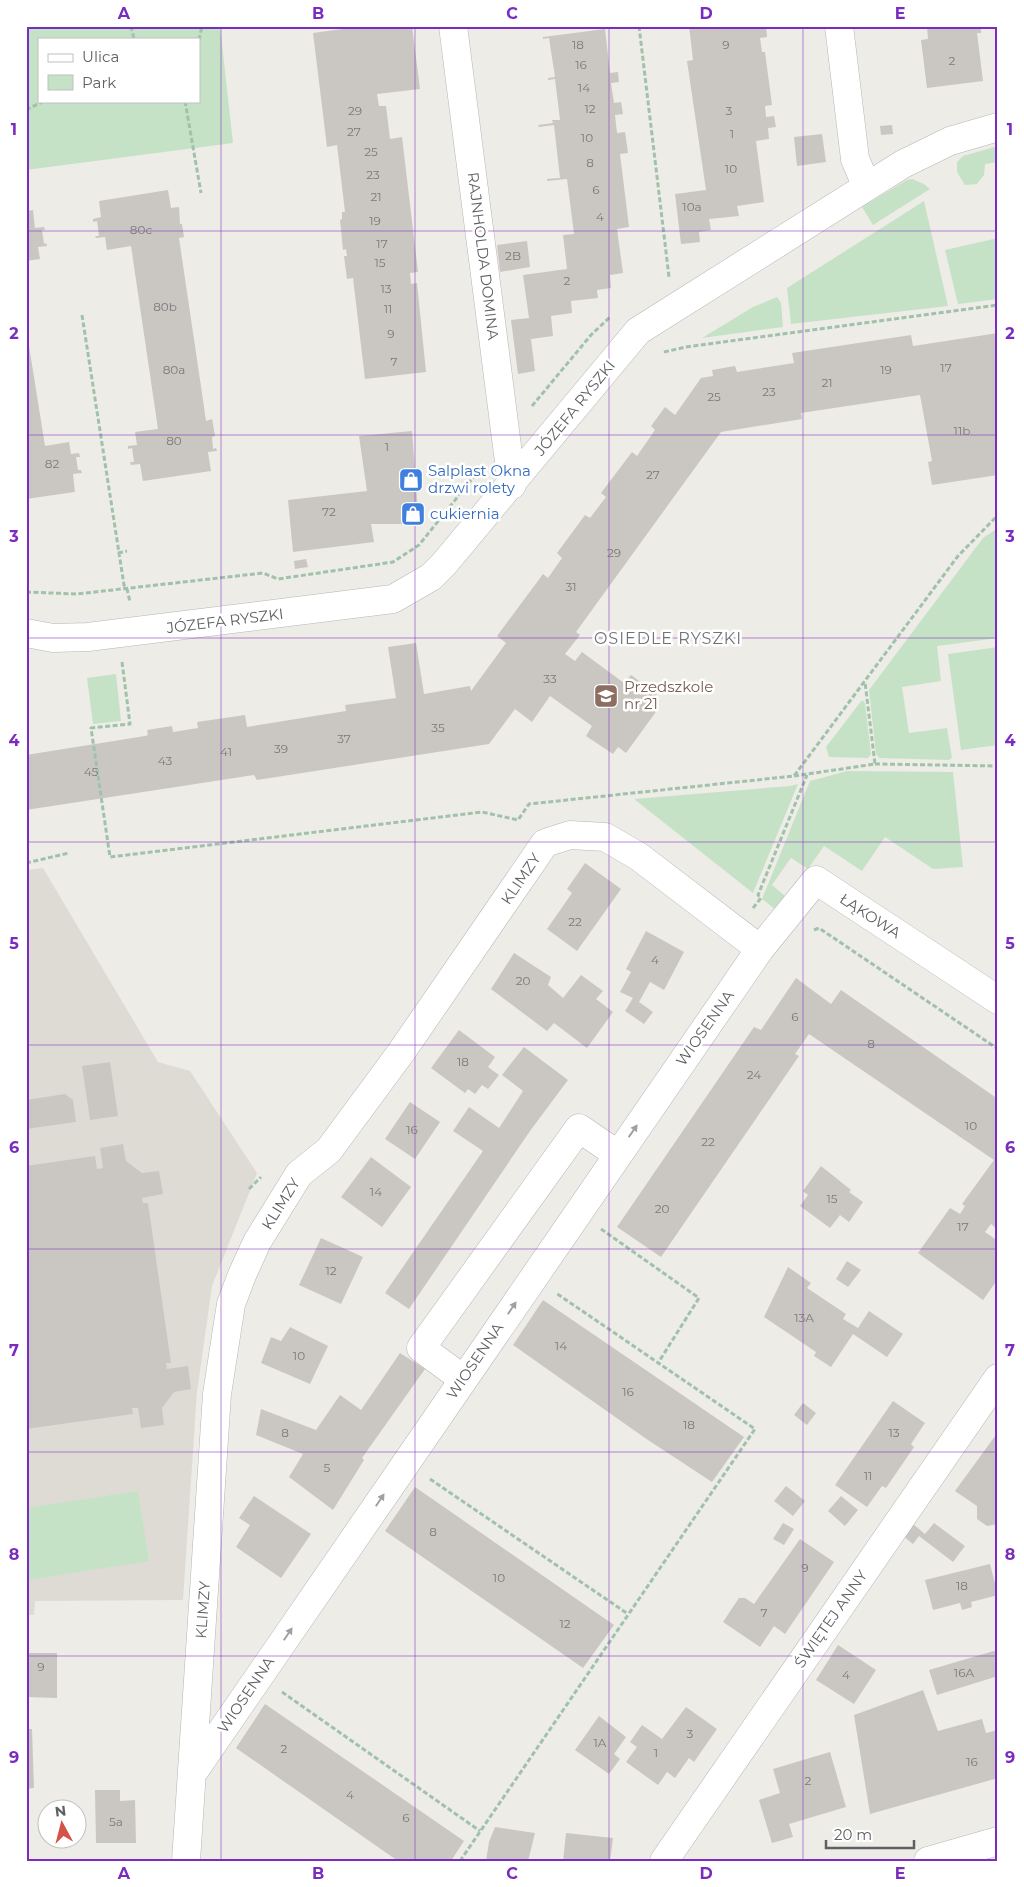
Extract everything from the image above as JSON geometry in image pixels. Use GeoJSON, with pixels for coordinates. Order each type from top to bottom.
{"type":"FeatureCollection","features":[{"type":"Feature","properties":{"kind":"street","name":"RAJNHOLDA DOMINA"},"geometry":{"type":"LineString","coordinates":[[453,26],[512,485]]}},
{"type":"Feature","properties":{"kind":"street"},"geometry":{"type":"LineString","coordinates":[[839,26],[855,159],[866,185]]}},
{"type":"Feature","properties":{"kind":"street","name":"JÓZEFA RYSZKI"},"geometry":{"type":"LineString","coordinates":[[26,633],[53,638],[134,632],[393,599],[431,577],[465,541],[638,331],[866,185],[934,148],[973,133],[998,127]]}},
{"type":"Feature","properties":{"kind":"street","name":"KLIMZY"},"geometry":{"type":"LineString","coordinates":[[186,1861],[217,1394],[231,1304],[257,1242],[299,1174],[329,1150],[402,1051],[545,843],[570,835],[605,837],[638,856],[760,949]]}},
{"type":"Feature","properties":{"kind":"street","name":"ŁĄKOWA"},"geometry":{"type":"LineString","coordinates":[[760,949],[816,880],[998,1000]]}},
{"type":"Feature","properties":{"kind":"street","name":"WIOSENNA"},"geometry":{"type":"LineString","coordinates":[[191,1775],[760,949]]}},
{"type":"Feature","properties":{"kind":"street"},"geometry":{"type":"LineString","coordinates":[[463,1379],[421,1348],[578,1128],[617,1154]]}},
{"type":"Feature","properties":{"kind":"street","name":"ŚWIĘTEJ ANNY"},"geometry":{"type":"LineString","coordinates":[[664,1861],[998,1378]]}},
{"type":"Feature","properties":{"kind":"street"},"geometry":{"type":"LineString","coordinates":[[928,1861],[998,1841]]}},
{"type":"Feature","properties":{"kind":"path"},"geometry":{"type":"LineString","coordinates":[[639,26],[671,276],[663,280]]}},
{"type":"Feature","properties":{"kind":"path"},"geometry":{"type":"LineString","coordinates":[[26,110],[42,102]]}},
{"type":"Feature","properties":{"kind":"path"},"geometry":{"type":"LineString","coordinates":[[185,102],[201,193]]}},
{"type":"Feature","properties":{"kind":"path"},"geometry":{"type":"LineString","coordinates":[[664,352],[704,344],[998,306]]}},
{"type":"Feature","properties":{"kind":"path"},"geometry":{"type":"LineString","coordinates":[[26,592],[77,594],[127,590],[263,573],[278,579],[393,562],[418,545],[591,335],[616,311]]}},
{"type":"Feature","properties":{"kind":"path"},"geometry":{"type":"LineString","coordinates":[[82,315],[118,553],[134,632]]}},
{"type":"Feature","properties":{"kind":"path"},"geometry":{"type":"LineString","coordinates":[[794,776],[958,556],[998,515]]}},
{"type":"Feature","properties":{"kind":"path"},"geometry":{"type":"LineString","coordinates":[[118,553],[127,551]]}},
{"type":"Feature","properties":{"kind":"path"},"geometry":{"type":"LineString","coordinates":[[122,662],[130,724],[91,728],[110,857],[482,812],[518,820],[529,804],[807,775],[875,764],[998,766]]}},
{"type":"Feature","properties":{"kind":"path"},"geometry":{"type":"LineString","coordinates":[[865,681],[875,764]]}},
{"type":"Feature","properties":{"kind":"path"},"geometry":{"type":"LineString","coordinates":[[736,930],[761,898],[758,895],[807,775]]}},
{"type":"Feature","properties":{"kind":"path"},"geometry":{"type":"LineString","coordinates":[[26,863],[69,853]]}},
{"type":"Feature","properties":{"kind":"path"},"geometry":{"type":"LineString","coordinates":[[812,931],[819,928],[998,1049]]}},
{"type":"Feature","properties":{"kind":"path"},"geometry":{"type":"LineString","coordinates":[[249,1189],[258,1180]]}},
{"type":"Feature","properties":{"kind":"path"},"geometry":{"type":"LineString","coordinates":[[598,1227],[699,1298],[658,1362]]}},
{"type":"Feature","properties":{"kind":"path"},"geometry":{"type":"LineString","coordinates":[[460,1861],[755,1429],[553,1291]]}},
{"type":"Feature","properties":{"kind":"path"},"geometry":{"type":"LineString","coordinates":[[425,1476],[628,1614]]}},
{"type":"Feature","properties":{"kind":"path"},"geometry":{"type":"LineString","coordinates":[[278,1688],[480,1831]]}},
{"type":"Feature","properties":{"kind":"shaded area"},"geometry":{"type":"Polygon","coordinates":[[[43,868],[158,1062],[190,1071],[257,1173],[212,1286],[197,1392],[183,1600],[35,1601],[34,1615],[26,1615],[26,870],[43,868]]]}},
{"type":"Feature","properties":{"kind":"green space"},"geometry":{"type":"Polygon","coordinates":[[[26,26],[220,26],[233,143],[26,170],[26,26]]]}},
{"type":"Feature","properties":{"kind":"green space"},"geometry":{"type":"Polygon","coordinates":[[[998,146],[998,162],[985,164],[984,175],[977,184],[965,185],[957,172],[957,162],[963,156],[998,146]]]}},
{"type":"Feature","properties":{"kind":"green space"},"geometry":{"type":"Polygon","coordinates":[[[912,179],[930,189],[873,225],[862,207],[907,180],[912,179]]]}},
{"type":"Feature","properties":{"kind":"green space"},"geometry":{"type":"Polygon","coordinates":[[[924,201],[948,306],[791,324],[787,288],[924,201]]]}},
{"type":"Feature","properties":{"kind":"green space"},"geometry":{"type":"Polygon","coordinates":[[[998,238],[998,299],[958,304],[945,250],[998,238]]]}},
{"type":"Feature","properties":{"kind":"green space"},"geometry":{"type":"Polygon","coordinates":[[[777,297],[781,303],[783,327],[702,338],[753,307],[777,297]]]}},
{"type":"Feature","properties":{"kind":"green space"},"geometry":{"type":"Polygon","coordinates":[[[998,528],[998,638],[937,646],[941,681],[902,687],[909,733],[947,728],[952,758],[949,760],[879,758],[876,754],[869,690],[983,538],[998,528]]]}},
{"type":"Feature","properties":{"kind":"green space"},"geometry":{"type":"Polygon","coordinates":[[[998,647],[998,745],[961,750],[948,654],[998,647]]]}},
{"type":"Feature","properties":{"kind":"green space"},"geometry":{"type":"Polygon","coordinates":[[[116,674],[121,721],[93,724],[87,678],[116,674]]]}},
{"type":"Feature","properties":{"kind":"green space"},"geometry":{"type":"Polygon","coordinates":[[[862,700],[865,703],[871,754],[868,758],[829,757],[826,747],[862,700]]]}},
{"type":"Feature","properties":{"kind":"green space"},"geometry":{"type":"Polygon","coordinates":[[[847,771],[953,772],[963,867],[933,869],[885,837],[862,871],[824,846],[808,869],[791,858],[772,885],[784,895],[785,901],[776,910],[762,899],[810,781],[847,771]]]}},
{"type":"Feature","properties":{"kind":"green space"},"geometry":{"type":"Polygon","coordinates":[[[798,784],[753,893],[634,799],[790,786],[798,784]]]}},
{"type":"Feature","properties":{"kind":"green space"},"geometry":{"type":"Polygon","coordinates":[[[138,1491],[149,1561],[28,1580],[26,1508],[138,1491]]]}},
{"type":"Feature","properties":{"kind":"building"},"geometry":{"type":"Polygon","coordinates":[[[350,26],[412,26],[420,89],[377,94],[379,106],[386,106],[390,139],[402,137],[418,272],[410,273],[411,284],[417,283],[426,372],[365,379],[353,278],[347,279],[344,256],[347,256],[346,249],[343,250],[340,220],[342,219],[342,212],[345,212],[337,145],[327,147],[313,33],[350,28],[350,26]]]}},
{"type":"Feature","properties":{"kind":"building"},"geometry":{"type":"Polygon","coordinates":[[[689,26],[766,26],[767,37],[760,38],[762,52],[765,52],[772,105],[765,106],[766,117],[774,116],[776,127],[768,128],[769,139],[756,141],[764,202],[737,206],[739,216],[709,219],[711,230],[699,232],[700,242],[681,244],[675,194],[706,190],[687,61],[693,60],[689,26]]]}},
{"type":"Feature","properties":{"kind":"building"},"geometry":{"type":"Polygon","coordinates":[[[927,26],[981,26],[981,33],[977,33],[983,81],[927,88],[921,40],[928,39],[927,26]]]}},
{"type":"Feature","properties":{"kind":"building"},"geometry":{"type":"Polygon","coordinates":[[[605,29],[610,73],[618,72],[619,82],[611,83],[614,103],[621,102],[623,114],[615,115],[617,133],[625,132],[628,153],[620,154],[629,227],[617,229],[623,273],[610,275],[611,288],[597,290],[598,298],[571,301],[572,313],[551,316],[553,336],[531,339],[535,371],[518,374],[511,320],[529,318],[523,275],[567,269],[563,235],[574,234],[567,179],[547,181],[547,179],[560,178],[554,125],[539,127],[538,125],[553,123],[552,120],[560,120],[555,79],[548,80],[548,78],[555,77],[549,38],[543,39],[543,37],[605,29]]]}},
{"type":"Feature","properties":{"kind":"building"},"geometry":{"type":"Polygon","coordinates":[[[892,125],[893,134],[881,135],[880,126],[892,125]]]}},
{"type":"Feature","properties":{"kind":"building"},"geometry":{"type":"Polygon","coordinates":[[[822,134],[826,162],[797,166],[794,137],[822,134]]]}},
{"type":"Feature","properties":{"kind":"building"},"geometry":{"type":"Polygon","coordinates":[[[168,190],[171,208],[179,207],[180,224],[182,224],[184,237],[179,238],[206,421],[212,419],[215,436],[212,437],[213,449],[216,448],[217,451],[208,452],[211,471],[143,481],[140,464],[131,465],[130,462],[134,462],[132,448],[128,449],[128,446],[137,445],[135,432],[158,429],[131,246],[107,250],[105,237],[96,238],[95,236],[99,236],[97,221],[93,222],[93,219],[101,217],[99,201],[168,190]]]}},
{"type":"Feature","properties":{"kind":"building"},"geometry":{"type":"Polygon","coordinates":[[[33,210],[35,228],[44,227],[45,230],[42,230],[44,244],[46,243],[47,246],[38,247],[40,259],[26,261],[26,211],[33,210]]]}},
{"type":"Feature","properties":{"kind":"building"},"geometry":{"type":"Polygon","coordinates":[[[527,241],[530,267],[500,272],[497,245],[527,241]]]}},
{"type":"Feature","properties":{"kind":"building"},"geometry":{"type":"Polygon","coordinates":[[[26,327],[45,446],[69,442],[71,454],[79,453],[80,457],[76,457],[78,470],[81,470],[82,473],[73,474],[75,492],[26,499],[26,327]]]}},
{"type":"Feature","properties":{"kind":"building"},"geometry":{"type":"Polygon","coordinates":[[[998,333],[998,475],[932,485],[928,462],[932,461],[920,395],[801,413],[802,419],[721,432],[576,632],[580,635],[565,654],[575,661],[582,652],[624,683],[631,675],[657,694],[650,703],[658,709],[626,753],[618,747],[613,754],[586,736],[592,726],[550,696],[532,722],[515,709],[489,744],[257,780],[254,775],[26,810],[26,755],[145,736],[148,735],[147,730],[172,726],[173,732],[198,728],[197,722],[245,715],[247,727],[346,711],[345,705],[396,698],[388,647],[416,643],[424,694],[470,686],[471,691],[506,643],[497,636],[543,574],[548,578],[562,558],[557,553],[585,515],[590,518],[606,497],[601,493],[632,452],[637,456],[655,430],[651,426],[665,407],[675,415],[701,378],[713,376],[712,370],[735,366],[737,372],[794,363],[792,353],[911,335],[913,346],[998,333]]]}},
{"type":"Feature","properties":{"kind":"building"},"geometry":{"type":"Polygon","coordinates":[[[412,431],[419,524],[371,524],[374,542],[293,552],[288,500],[367,491],[359,436],[412,431]]]}},
{"type":"Feature","properties":{"kind":"building"},"geometry":{"type":"Polygon","coordinates":[[[306,559],[308,567],[295,569],[294,561],[306,559]]]}},
{"type":"Feature","properties":{"kind":"building"},"geometry":{"type":"Polygon","coordinates":[[[585,863],[621,889],[577,951],[547,929],[572,893],[567,889],[585,863]]]}},
{"type":"Feature","properties":{"kind":"building"},"geometry":{"type":"Polygon","coordinates":[[[646,931],[684,952],[664,990],[650,982],[639,1002],[653,1012],[644,1024],[625,1011],[633,998],[620,992],[631,972],[626,969],[646,931]]]}},
{"type":"Feature","properties":{"kind":"building"},"geometry":{"type":"Polygon","coordinates":[[[514,953],[551,977],[548,985],[563,998],[581,975],[603,991],[596,999],[613,1012],[587,1048],[554,1023],[547,1031],[491,989],[514,953]]]}},
{"type":"Feature","properties":{"kind":"building"},"geometry":{"type":"Polygon","coordinates":[[[796,978],[831,1004],[841,990],[998,1099],[998,1230],[991,1224],[985,1232],[998,1241],[998,1279],[983,1300],[918,1253],[950,1208],[960,1214],[965,1206],[962,1204],[994,1160],[809,1034],[795,1054],[799,1056],[661,1257],[617,1227],[754,1027],[761,1030],[796,978]]]}},
{"type":"Feature","properties":{"kind":"building"},"geometry":{"type":"Polygon","coordinates":[[[459,1030],[495,1057],[488,1067],[499,1075],[488,1089],[482,1085],[475,1094],[468,1089],[465,1093],[431,1068],[459,1030]]]}},
{"type":"Feature","properties":{"kind":"building"},"geometry":{"type":"Polygon","coordinates":[[[524,1047],[568,1080],[530,1131],[409,1309],[385,1293],[483,1151],[453,1131],[469,1107],[499,1128],[523,1091],[502,1075],[524,1047]]]}},
{"type":"Feature","properties":{"kind":"building"},"geometry":{"type":"Polygon","coordinates":[[[110,1062],[118,1116],[90,1120],[82,1066],[110,1062]]]}},
{"type":"Feature","properties":{"kind":"building"},"geometry":{"type":"Polygon","coordinates":[[[65,1094],[73,1100],[76,1122],[26,1129],[26,1100],[65,1094]]]}},
{"type":"Feature","properties":{"kind":"building"},"geometry":{"type":"Polygon","coordinates":[[[410,1102],[440,1122],[415,1159],[385,1139],[410,1102]]]}},
{"type":"Feature","properties":{"kind":"building"},"geometry":{"type":"Polygon","coordinates":[[[123,1144],[126,1161],[142,1173],[159,1171],[163,1194],[142,1198],[143,1203],[148,1203],[171,1363],[166,1363],[167,1369],[188,1366],[191,1389],[174,1392],[162,1408],[164,1425],[141,1428],[138,1408],[132,1408],[133,1414],[26,1429],[26,1166],[95,1156],[97,1169],[103,1168],[100,1148],[123,1144]]]}},
{"type":"Feature","properties":{"kind":"building"},"geometry":{"type":"Polygon","coordinates":[[[371,1157],[411,1187],[382,1227],[341,1197],[371,1157]]]}},
{"type":"Feature","properties":{"kind":"building"},"geometry":{"type":"Polygon","coordinates":[[[821,1166],[851,1190],[849,1192],[863,1202],[849,1222],[840,1215],[830,1228],[800,1206],[808,1195],[803,1191],[821,1166]]]}},
{"type":"Feature","properties":{"kind":"building"},"geometry":{"type":"Polygon","coordinates":[[[321,1238],[363,1257],[341,1304],[299,1285],[321,1238]]]}},
{"type":"Feature","properties":{"kind":"building"},"geometry":{"type":"Polygon","coordinates":[[[847,1261],[861,1270],[848,1287],[836,1279],[847,1261]]]}},
{"type":"Feature","properties":{"kind":"building"},"geometry":{"type":"Polygon","coordinates":[[[788,1267],[811,1283],[807,1288],[846,1314],[843,1319],[858,1328],[869,1311],[903,1334],[887,1357],[853,1334],[831,1367],[814,1356],[816,1352],[764,1317],[788,1267]]]}},
{"type":"Feature","properties":{"kind":"building"},"geometry":{"type":"Polygon","coordinates":[[[543,1300],[744,1437],[712,1482],[645,1438],[513,1345],[543,1300]]]}},
{"type":"Feature","properties":{"kind":"building"},"geometry":{"type":"Polygon","coordinates":[[[290,1327],[328,1346],[310,1384],[261,1363],[271,1337],[281,1341],[290,1327]]]}},
{"type":"Feature","properties":{"kind":"building"},"geometry":{"type":"Polygon","coordinates":[[[400,1353],[425,1369],[362,1458],[364,1460],[333,1510],[289,1477],[303,1454],[256,1435],[261,1409],[316,1430],[340,1395],[361,1410],[400,1353]]]}},
{"type":"Feature","properties":{"kind":"building"},"geometry":{"type":"Polygon","coordinates":[[[893,1401],[925,1423],[911,1444],[914,1447],[886,1488],[882,1486],[867,1507],[835,1485],[893,1401]]]}},
{"type":"Feature","properties":{"kind":"building"},"geometry":{"type":"Polygon","coordinates":[[[803,1403],[816,1413],[807,1425],[794,1415],[803,1403]]]}},
{"type":"Feature","properties":{"kind":"building"},"geometry":{"type":"Polygon","coordinates":[[[998,1432],[998,1524],[987,1526],[977,1519],[977,1506],[955,1491],[998,1432]]]}},
{"type":"Feature","properties":{"kind":"building"},"geometry":{"type":"Polygon","coordinates":[[[786,1486],[805,1501],[793,1516],[774,1501],[786,1486]]]}},
{"type":"Feature","properties":{"kind":"building"},"geometry":{"type":"Polygon","coordinates":[[[415,1487],[614,1625],[583,1668],[385,1531],[415,1487]]]}},
{"type":"Feature","properties":{"kind":"building"},"geometry":{"type":"Polygon","coordinates":[[[254,1496],[311,1534],[281,1578],[236,1547],[250,1525],[239,1518],[254,1496]]]}},
{"type":"Feature","properties":{"kind":"building"},"geometry":{"type":"Polygon","coordinates":[[[841,1496],[858,1510],[845,1526],[828,1511],[841,1496]]]}},
{"type":"Feature","properties":{"kind":"building"},"geometry":{"type":"Polygon","coordinates":[[[783,1523],[794,1529],[784,1545],[773,1539],[783,1523]]]}},
{"type":"Feature","properties":{"kind":"building"},"geometry":{"type":"Polygon","coordinates":[[[934,1523],[965,1546],[953,1562],[919,1536],[913,1544],[903,1536],[913,1524],[925,1534],[934,1523]]]}},
{"type":"Feature","properties":{"kind":"building"},"geometry":{"type":"Polygon","coordinates":[[[800,1539],[834,1562],[785,1634],[774,1626],[760,1647],[723,1622],[739,1598],[745,1598],[754,1604],[800,1539]]]}},
{"type":"Feature","properties":{"kind":"building"},"geometry":{"type":"Polygon","coordinates":[[[990,1564],[998,1595],[971,1602],[972,1607],[962,1610],[960,1603],[933,1610],[925,1580],[990,1564]]]}},
{"type":"Feature","properties":{"kind":"building"},"geometry":{"type":"Polygon","coordinates":[[[838,1645],[876,1670],[854,1704],[816,1680],[838,1645]]]}},
{"type":"Feature","properties":{"kind":"building"},"geometry":{"type":"Polygon","coordinates":[[[997,1650],[998,1676],[937,1695],[929,1670],[997,1650]]]}},
{"type":"Feature","properties":{"kind":"building"},"geometry":{"type":"Polygon","coordinates":[[[26,1653],[57,1653],[57,1698],[26,1697],[26,1653]]]}},
{"type":"Feature","properties":{"kind":"building"},"geometry":{"type":"Polygon","coordinates":[[[923,1690],[938,1731],[982,1719],[986,1733],[998,1730],[998,1778],[870,1814],[854,1715],[923,1690]]]}},
{"type":"Feature","properties":{"kind":"building"},"geometry":{"type":"Polygon","coordinates":[[[265,1704],[464,1841],[451,1861],[398,1861],[236,1748],[265,1704]]]}},
{"type":"Feature","properties":{"kind":"building"},"geometry":{"type":"Polygon","coordinates":[[[686,1707],[717,1729],[694,1762],[689,1758],[675,1778],[667,1772],[658,1785],[626,1762],[637,1747],[630,1742],[642,1725],[662,1739],[686,1707]]]}},
{"type":"Feature","properties":{"kind":"building"},"geometry":{"type":"Polygon","coordinates":[[[599,1716],[626,1737],[614,1754],[620,1759],[609,1774],[575,1750],[599,1716]]]}},
{"type":"Feature","properties":{"kind":"building"},"geometry":{"type":"Polygon","coordinates":[[[26,1729],[32,1729],[34,1788],[26,1789],[26,1729]]]}},
{"type":"Feature","properties":{"kind":"building"},"geometry":{"type":"Polygon","coordinates":[[[830,1752],[846,1807],[789,1824],[793,1837],[772,1843],[759,1800],[780,1793],[773,1769],[830,1752]]]}},
{"type":"Feature","properties":{"kind":"building"},"geometry":{"type":"Polygon","coordinates":[[[95,1790],[120,1790],[120,1801],[135,1800],[136,1843],[96,1843],[95,1790]]]}},
{"type":"Feature","properties":{"kind":"building"},"geometry":{"type":"Polygon","coordinates":[[[495,1827],[535,1833],[528,1861],[486,1861],[489,1842],[495,1827]]]}},
{"type":"Feature","properties":{"kind":"building"},"geometry":{"type":"Polygon","coordinates":[[[566,1833],[613,1838],[610,1861],[563,1861],[566,1833]]]}},
{"type":"Feature","properties":{"kind":"place","name":"Salplast Okna drzwi rolety"},"geometry":{"type":"Point","coordinates":[411,480]}},
{"type":"Feature","properties":{"kind":"place","name":"cukiernia"},"geometry":{"type":"Point","coordinates":[413,514]}},
{"type":"Feature","properties":{"kind":"place","name":"Przedszkole nr 21"},"geometry":{"type":"Point","coordinates":[606,696]}},
{"type":"Feature","properties":{"kind":"district","name":"OSIEDLE RYSZKI"},"geometry":{"type":"Point","coordinates":[668,638]}}]}
